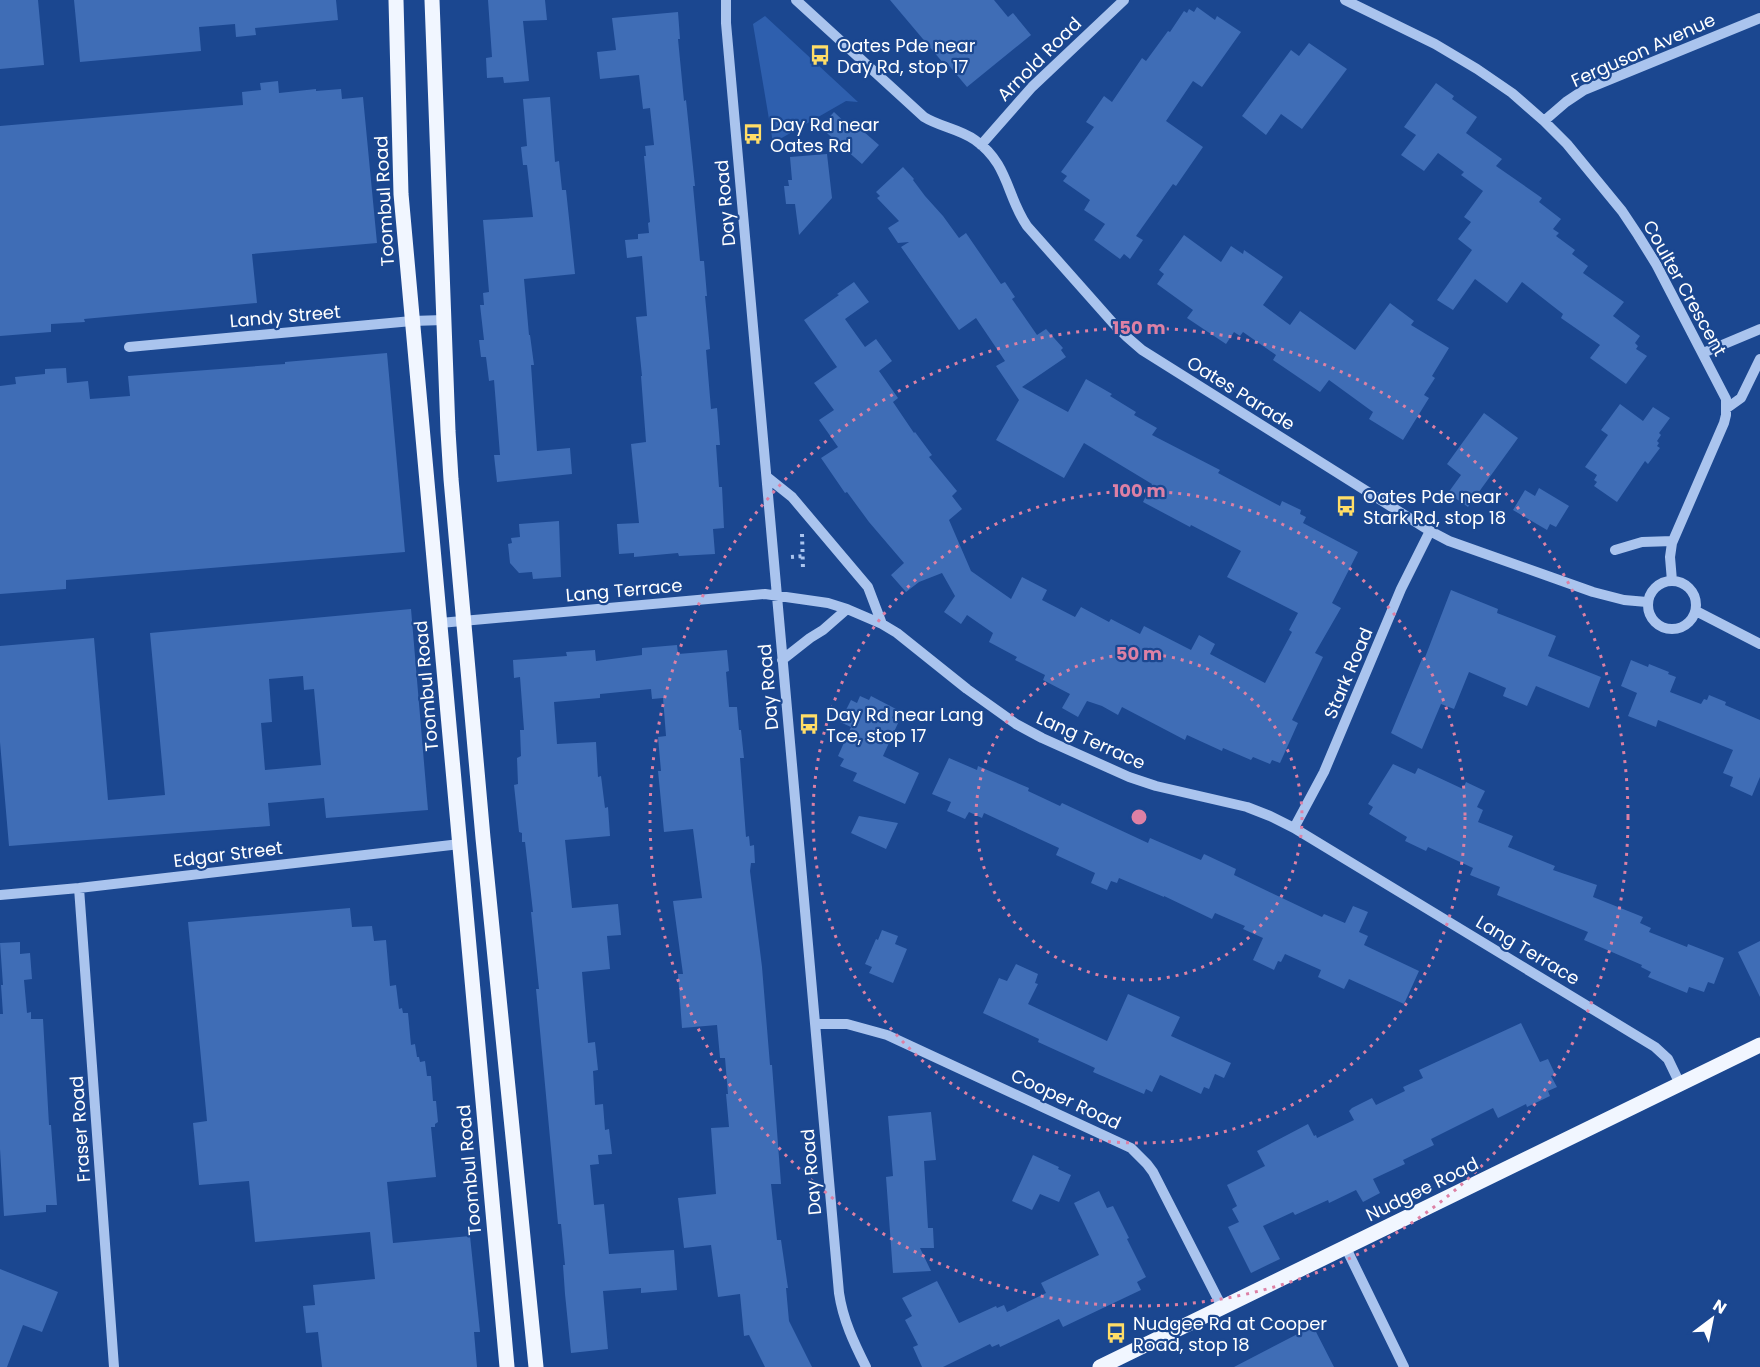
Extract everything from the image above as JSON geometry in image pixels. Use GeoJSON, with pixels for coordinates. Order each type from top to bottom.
{"type":"FeatureCollection","features":[{"type":"Feature","properties":{"kind":"main road","name":"Toombul Road"},"geometry":{"type":"LineString","coordinates":[[396,0],[401,194],[507,1367]]}},
{"type":"Feature","properties":{"kind":"main road"},"geometry":{"type":"LineString","coordinates":[[432,0],[448,441],[483,838],[536,1367]]}},
{"type":"Feature","properties":{"kind":"main road","name":"Nudgee Road"},"geometry":{"type":"LineString","coordinates":[[1100,1367],[1760,1045]]}},
{"type":"Feature","properties":{"kind":"street","name":"Day Road"},"geometry":{"type":"LineString","coordinates":[[726,0],[726,23],[841,1310],[866,1367]]}},
{"type":"Feature","properties":{"kind":"street","name":"Oates Parade"},"geometry":{"type":"LineString","coordinates":[[796,0],[924,117],[967,135],[994,157],[1006,177],[1016,209],[1027,226],[1127,337],[1168,366],[1449,541],[1593,592],[1624,600],[1647,602]]}},
{"type":"Feature","properties":{"kind":"street","name":"Arnold Road"},"geometry":{"type":"LineString","coordinates":[[981,145],[1032,87],[1124,0]]}},
{"type":"Feature","properties":{"kind":"street","name":"Coulter Crescent"},"geometry":{"type":"LineString","coordinates":[[1346,0],[1435,44],[1478,69],[1512,93],[1566,144],[1615,202],[1656,264],[1723,390],[1727,408]]}},
{"type":"Feature","properties":{"kind":"street","name":"Ferguson Avenue"},"geometry":{"type":"LineString","coordinates":[[1544,121],[1584,90],[1760,18]]}},
{"type":"Feature","properties":{"kind":"street","name":"Landy Street"},"geometry":{"type":"LineString","coordinates":[[129,348],[412,321],[444,320]]}},
{"type":"Feature","properties":{"kind":"street"},"geometry":{"type":"LineString","coordinates":[[1702,353],[1760,329]]}},
{"type":"Feature","properties":{"kind":"street"},"geometry":{"type":"LineString","coordinates":[[1672,581],[1670,557],[1673,541],[1724,423],[1727,408],[1742,398],[1760,358]]}},
{"type":"Feature","properties":{"kind":"street"},"geometry":{"type":"LineString","coordinates":[[767,477],[807,513],[868,587],[882,624]]}},
{"type":"Feature","properties":{"kind":"street","name":"Stark Road"},"geometry":{"type":"LineString","coordinates":[[1294,828],[1324,772],[1401,590],[1430,531]]}},
{"type":"Feature","properties":{"kind":"street"},"geometry":{"type":"LineString","coordinates":[[1615,550],[1642,542],[1673,541]]}},
{"type":"Feature","properties":{"kind":"street"},"geometry":{"type":"LineString","coordinates":[[1664,582],[1679,582],[1691,590],[1696,612],[1687,625],[1671,630],[1656,624],[1651,618],[1647,602],[1653,589],[1664,582]]}},
{"type":"Feature","properties":{"kind":"street","name":"Lang Terrace"},"geometry":{"type":"LineString","coordinates":[[440,623],[765,594],[828,603],[847,609],[882,624],[1016,724],[1042,738],[1129,777],[1156,786],[1247,807],[1294,828],[1655,1047],[1668,1059],[1680,1084]]}},
{"type":"Feature","properties":{"kind":"street"},"geometry":{"type":"LineString","coordinates":[[782,660],[824,630],[847,609]]}},
{"type":"Feature","properties":{"kind":"street"},"geometry":{"type":"LineString","coordinates":[[1696,612],[1760,644]]}},
{"type":"Feature","properties":{"kind":"street","name":"Edgar Street"},"geometry":{"type":"LineString","coordinates":[[0,895],[460,844]]}},
{"type":"Feature","properties":{"kind":"street","name":"Fraser Road"},"geometry":{"type":"LineString","coordinates":[[79,888],[114,1367]]}},
{"type":"Feature","properties":{"kind":"street","name":"Cooper Road"},"geometry":{"type":"LineString","coordinates":[[815,1024],[847,1024],[887,1035],[1131,1148],[1153,1172],[1222,1307]]}},
{"type":"Feature","properties":{"kind":"street"},"geometry":{"type":"LineString","coordinates":[[1346,1248],[1404,1367]]}},
{"type":"Feature","properties":{"kind":"path"},"geometry":{"type":"LineString","coordinates":[[803,569],[802,525],[807,513]]}},
{"type":"Feature","properties":{"kind":"path"},"geometry":{"type":"LineString","coordinates":[[791,557],[803,556]]}},
{"type":"Feature","properties":{"kind":"shaded area"},"geometry":{"type":"Polygon","coordinates":[[[765,16],[858,102],[846,101],[773,143],[753,24],[765,16]]]}},
{"type":"Feature","properties":{"kind":"building"},"geometry":{"type":"Polygon","coordinates":[[[0,0],[38,0],[44,65],[0,69],[0,0]]]}},
{"type":"Feature","properties":{"kind":"building"},"geometry":{"type":"Polygon","coordinates":[[[74,0],[336,0],[338,20],[255,28],[256,35],[236,37],[235,24],[199,27],[201,51],[80,62],[74,0]]]}},
{"type":"Feature","properties":{"kind":"building"},"geometry":{"type":"Polygon","coordinates":[[[488,0],[545,0],[547,20],[523,21],[529,81],[504,83],[503,77],[487,78],[486,58],[492,57],[488,0]]]}},
{"type":"Feature","properties":{"kind":"building"},"geometry":{"type":"Polygon","coordinates":[[[890,0],[994,0],[1008,17],[1013,13],[1031,35],[967,87],[946,62],[944,64],[890,0]]]}},
{"type":"Feature","properties":{"kind":"building"},"geometry":{"type":"Polygon","coordinates":[[[1197,7],[1215,20],[1217,16],[1241,32],[1202,87],[1193,81],[1166,121],[1203,147],[1176,186],[1173,184],[1136,236],[1143,240],[1130,259],[1124,254],[1120,259],[1094,240],[1105,224],[1084,210],[1090,200],[1063,181],[1067,176],[1061,172],[1094,127],[1086,122],[1104,96],[1112,102],[1142,58],[1146,61],[1184,11],[1187,13],[1189,9],[1194,12],[1197,7]]]}},
{"type":"Feature","properties":{"kind":"building"},"geometry":{"type":"Polygon","coordinates":[[[678,12],[680,39],[678,39],[695,186],[693,186],[700,261],[704,261],[710,349],[706,350],[711,409],[717,408],[720,445],[716,445],[719,487],[722,487],[724,528],[713,529],[715,554],[679,556],[678,553],[634,557],[634,553],[619,554],[617,524],[639,523],[631,444],[646,442],[636,317],[647,316],[642,256],[627,258],[625,240],[638,239],[638,234],[649,233],[644,156],[646,156],[645,146],[654,145],[650,108],[643,109],[639,75],[600,79],[597,52],[616,50],[612,18],[678,12]]]}},
{"type":"Feature","properties":{"kind":"building"},"geometry":{"type":"Polygon","coordinates":[[[1309,43],[1347,69],[1302,129],[1281,114],[1266,135],[1242,116],[1291,50],[1299,56],[1309,43]]]}},
{"type":"Feature","properties":{"kind":"building"},"geometry":{"type":"Polygon","coordinates":[[[278,81],[279,93],[341,89],[342,99],[363,97],[377,243],[252,254],[257,303],[84,319],[85,322],[51,324],[51,332],[0,336],[0,126],[243,105],[242,92],[261,90],[260,83],[278,81]]]}},
{"type":"Feature","properties":{"kind":"building"},"geometry":{"type":"Polygon","coordinates":[[[1436,83],[1454,96],[1452,99],[1477,117],[1466,133],[1502,159],[1496,166],[1542,198],[1539,202],[1561,219],[1553,229],[1559,233],[1556,236],[1575,250],[1572,254],[1588,266],[1583,273],[1624,302],[1613,316],[1640,336],[1635,343],[1638,346],[1636,349],[1647,356],[1626,384],[1590,358],[1600,345],[1561,318],[1563,314],[1522,282],[1507,303],[1475,279],[1453,310],[1437,300],[1472,250],[1458,239],[1471,222],[1464,217],[1483,191],[1461,175],[1464,172],[1438,153],[1424,171],[1401,155],[1416,135],[1404,127],[1436,83]]]}},
{"type":"Feature","properties":{"kind":"building"},"geometry":{"type":"Polygon","coordinates":[[[550,97],[555,162],[559,161],[562,190],[566,190],[575,274],[524,279],[534,365],[531,365],[537,451],[570,448],[572,474],[497,482],[494,455],[500,455],[494,380],[489,381],[486,357],[481,357],[479,340],[484,340],[480,305],[484,305],[483,293],[489,292],[483,220],[533,217],[527,165],[523,165],[521,147],[527,146],[523,99],[550,97]]]}},
{"type":"Feature","properties":{"kind":"building"},"geometry":{"type":"Polygon","coordinates":[[[834,112],[852,129],[856,125],[879,145],[862,164],[820,127],[834,112]]]}},
{"type":"Feature","properties":{"kind":"building"},"geometry":{"type":"Polygon","coordinates":[[[827,154],[832,198],[799,235],[795,204],[786,204],[784,186],[789,186],[788,180],[792,180],[790,157],[827,154]]]}},
{"type":"Feature","properties":{"kind":"building"},"geometry":{"type":"Polygon","coordinates":[[[903,167],[959,238],[966,233],[1001,284],[1005,282],[1015,297],[1012,299],[1037,335],[1046,329],[1063,348],[1061,350],[1066,357],[1022,387],[1068,412],[1086,379],[1112,394],[1110,396],[1136,412],[1134,415],[1157,428],[1152,435],[1220,470],[1218,473],[1280,506],[1282,501],[1301,510],[1300,514],[1306,517],[1303,523],[1358,552],[1332,603],[1341,608],[1315,653],[1323,657],[1292,720],[1298,723],[1280,763],[1272,760],[1270,764],[1253,757],[1251,760],[1223,748],[1222,751],[1187,735],[1185,740],[1122,707],[1118,715],[1087,701],[1078,717],[1062,708],[1070,694],[1043,680],[1045,675],[1015,660],[1017,657],[989,642],[993,633],[967,615],[961,624],[944,612],[955,596],[942,573],[919,582],[906,592],[891,575],[904,563],[847,492],[845,493],[821,458],[838,447],[819,420],[834,410],[814,383],[837,367],[804,320],[854,282],[869,302],[845,319],[865,347],[876,339],[892,361],[879,371],[898,398],[893,402],[932,455],[929,457],[957,491],[952,496],[962,509],[949,520],[971,571],[1011,599],[1022,577],[1047,590],[1042,600],[1075,617],[1081,607],[1109,622],[1111,619],[1140,634],[1144,626],[1191,650],[1199,635],[1215,644],[1210,654],[1265,683],[1292,632],[1289,630],[1298,613],[1227,577],[1241,551],[1143,502],[1152,484],[1084,443],[1064,478],[996,440],[1019,400],[996,366],[1005,361],[976,318],[959,330],[901,247],[909,242],[898,243],[888,228],[899,221],[877,198],[880,196],[876,192],[903,167]]]}},
{"type":"Feature","properties":{"kind":"building"},"geometry":{"type":"Polygon","coordinates":[[[1184,235],[1221,262],[1231,246],[1243,254],[1244,250],[1283,277],[1263,305],[1290,325],[1300,311],[1355,350],[1390,303],[1414,321],[1411,325],[1449,348],[1432,376],[1435,378],[1424,395],[1429,398],[1403,440],[1369,419],[1373,412],[1329,380],[1320,392],[1273,360],[1276,355],[1243,332],[1240,336],[1234,332],[1226,344],[1187,318],[1193,310],[1157,284],[1164,274],[1159,270],[1184,235]]]}},
{"type":"Feature","properties":{"kind":"building"},"geometry":{"type":"Polygon","coordinates":[[[387,353],[405,552],[66,580],[66,589],[0,594],[0,386],[16,384],[15,377],[45,374],[45,369],[66,368],[67,383],[88,381],[90,399],[130,396],[128,376],[285,364],[285,362],[387,353]]]}},
{"type":"Feature","properties":{"kind":"building"},"geometry":{"type":"Polygon","coordinates":[[[1620,404],[1643,421],[1653,407],[1670,418],[1659,433],[1661,435],[1657,446],[1660,448],[1648,464],[1645,461],[1617,502],[1594,486],[1597,482],[1594,480],[1597,475],[1585,467],[1608,435],[1601,430],[1620,404]]]}},
{"type":"Feature","properties":{"kind":"building"},"geometry":{"type":"Polygon","coordinates":[[[1484,413],[1518,438],[1468,507],[1448,493],[1461,475],[1447,464],[1484,413]]]}},
{"type":"Feature","properties":{"kind":"building"},"geometry":{"type":"Polygon","coordinates":[[[1539,488],[1569,506],[1556,527],[1550,524],[1547,530],[1513,510],[1525,490],[1535,496],[1539,488]]]}},
{"type":"Feature","properties":{"kind":"building"},"geometry":{"type":"Polygon","coordinates":[[[559,521],[561,577],[533,579],[532,572],[519,573],[510,563],[508,544],[512,543],[511,538],[520,537],[519,524],[559,521]]]}},
{"type":"Feature","properties":{"kind":"building"},"geometry":{"type":"Polygon","coordinates":[[[1451,590],[1498,609],[1497,613],[1556,636],[1548,656],[1601,677],[1589,708],[1536,686],[1527,706],[1503,696],[1506,688],[1469,672],[1454,709],[1441,704],[1422,749],[1391,733],[1422,659],[1424,660],[1451,590]]]}},
{"type":"Feature","properties":{"kind":"building"},"geometry":{"type":"Polygon","coordinates":[[[411,609],[428,810],[326,818],[324,798],[268,803],[270,826],[9,846],[0,742],[0,646],[94,638],[108,800],[165,795],[150,633],[411,609]],[[303,676],[269,679],[272,722],[261,723],[265,770],[321,765],[314,689],[304,690],[303,676]]]}},
{"type":"Feature","properties":{"kind":"building"},"geometry":{"type":"Polygon","coordinates":[[[677,645],[678,654],[727,650],[729,707],[737,707],[744,758],[740,758],[746,837],[749,836],[750,846],[754,845],[755,863],[751,863],[750,871],[762,967],[770,1065],[772,1065],[781,1184],[771,1184],[777,1240],[781,1240],[788,1288],[786,1288],[789,1321],[812,1367],[765,1367],[749,1335],[744,1336],[740,1294],[718,1297],[711,1245],[684,1248],[678,1198],[716,1194],[711,1128],[729,1127],[726,1094],[728,1094],[725,1058],[720,1058],[717,1025],[682,1028],[678,974],[683,974],[673,901],[702,898],[693,829],[664,832],[658,771],[661,771],[658,737],[666,736],[663,698],[652,699],[651,689],[600,694],[600,698],[554,702],[557,744],[596,742],[598,777],[601,776],[605,808],[608,807],[610,836],[565,840],[572,908],[618,904],[621,935],[607,936],[610,969],[582,972],[588,1043],[595,1042],[598,1070],[593,1071],[595,1105],[603,1104],[605,1130],[609,1129],[612,1154],[598,1155],[599,1164],[590,1165],[594,1205],[604,1204],[609,1254],[674,1250],[677,1290],[641,1293],[641,1288],[603,1291],[608,1349],[571,1353],[563,1265],[565,1265],[561,1224],[558,1224],[536,989],[539,989],[531,912],[533,912],[525,842],[522,842],[522,833],[519,832],[514,785],[518,784],[517,758],[521,756],[520,730],[524,730],[520,677],[514,678],[513,660],[567,656],[566,652],[595,650],[596,661],[642,655],[642,648],[677,645]]]}},
{"type":"Feature","properties":{"kind":"building"},"geometry":{"type":"Polygon","coordinates":[[[1631,660],[1648,667],[1649,664],[1676,677],[1670,692],[1701,704],[1704,699],[1707,700],[1709,695],[1726,702],[1725,705],[1760,720],[1760,777],[1752,796],[1730,786],[1733,777],[1723,773],[1733,750],[1658,720],[1656,727],[1628,716],[1637,693],[1621,686],[1631,660]]]}},
{"type":"Feature","properties":{"kind":"building"},"geometry":{"type":"Polygon","coordinates":[[[860,696],[869,700],[871,696],[896,709],[892,718],[899,721],[883,756],[919,773],[905,804],[853,781],[857,773],[840,766],[844,759],[838,756],[851,727],[840,722],[851,700],[857,703],[860,696]]]}},
{"type":"Feature","properties":{"kind":"building"},"geometry":{"type":"Polygon","coordinates":[[[949,758],[977,770],[978,766],[1029,788],[1028,791],[1060,806],[1062,803],[1148,843],[1150,838],[1201,860],[1204,854],[1236,869],[1234,875],[1322,917],[1324,914],[1345,923],[1353,906],[1368,912],[1359,932],[1368,936],[1364,945],[1419,971],[1404,1004],[1349,979],[1344,989],[1318,977],[1321,970],[1285,954],[1281,962],[1278,961],[1274,970],[1253,960],[1263,938],[1243,929],[1245,926],[1215,913],[1212,919],[1119,878],[1117,883],[1111,881],[1107,890],[1091,883],[1095,873],[1056,855],[1059,848],[984,813],[982,818],[969,812],[965,819],[947,811],[951,802],[932,794],[949,758]]]}},
{"type":"Feature","properties":{"kind":"building"},"geometry":{"type":"Polygon","coordinates":[[[1393,764],[1415,774],[1418,768],[1463,789],[1466,782],[1485,791],[1477,807],[1483,810],[1478,822],[1513,836],[1508,847],[1555,866],[1553,870],[1597,885],[1593,897],[1643,917],[1640,923],[1651,928],[1649,932],[1724,958],[1714,984],[1708,982],[1704,992],[1689,987],[1687,993],[1648,977],[1651,972],[1641,967],[1642,965],[1584,940],[1588,932],[1497,895],[1500,887],[1470,875],[1473,868],[1428,847],[1426,851],[1405,841],[1407,837],[1369,814],[1373,807],[1368,804],[1393,764]]]}},
{"type":"Feature","properties":{"kind":"building"},"geometry":{"type":"Polygon","coordinates":[[[859,816],[898,823],[886,849],[851,833],[859,816]]]}},
{"type":"Feature","properties":{"kind":"building"},"geometry":{"type":"Polygon","coordinates":[[[350,908],[352,927],[372,926],[374,941],[386,940],[390,986],[396,985],[399,1009],[402,1008],[403,1013],[408,1013],[411,1045],[415,1044],[420,1062],[425,1061],[427,1076],[431,1076],[433,1101],[436,1101],[438,1122],[435,1127],[431,1127],[436,1177],[387,1182],[393,1243],[470,1236],[480,1332],[474,1332],[477,1367],[322,1367],[318,1332],[306,1333],[303,1306],[315,1305],[313,1285],[375,1279],[370,1232],[255,1242],[249,1181],[199,1185],[193,1123],[207,1121],[188,922],[350,908]]]}},
{"type":"Feature","properties":{"kind":"building"},"geometry":{"type":"Polygon","coordinates":[[[882,930],[898,936],[895,944],[907,949],[893,983],[869,973],[872,967],[865,964],[882,930]]]}},
{"type":"Feature","properties":{"kind":"building"},"geometry":{"type":"Polygon","coordinates":[[[1760,941],[1760,997],[1738,952],[1760,941]]]}},
{"type":"Feature","properties":{"kind":"building"},"geometry":{"type":"Polygon","coordinates":[[[20,942],[20,954],[30,953],[32,979],[24,980],[27,1013],[31,1012],[31,1019],[43,1019],[49,1125],[51,1125],[57,1205],[46,1205],[46,1212],[4,1216],[0,1149],[0,1014],[3,1014],[1,985],[3,985],[0,943],[20,942]]]}},
{"type":"Feature","properties":{"kind":"building"},"geometry":{"type":"Polygon","coordinates":[[[1016,964],[1038,974],[1035,983],[1038,984],[1028,1004],[1107,1041],[1128,994],[1180,1017],[1171,1036],[1231,1063],[1224,1078],[1215,1074],[1209,1089],[1204,1087],[1201,1094],[1160,1075],[1152,1092],[1146,1089],[1144,1094],[1093,1072],[1095,1068],[983,1013],[999,978],[1007,981],[1016,964]]]}},
{"type":"Feature","properties":{"kind":"building"},"geometry":{"type":"Polygon","coordinates":[[[1521,1023],[1540,1062],[1548,1059],[1555,1074],[1551,1076],[1557,1087],[1548,1091],[1550,1096],[1527,1107],[1526,1104],[1498,1118],[1493,1108],[1431,1139],[1434,1145],[1403,1160],[1405,1164],[1373,1179],[1380,1193],[1363,1202],[1356,1190],[1329,1203],[1328,1200],[1295,1215],[1293,1212],[1263,1226],[1280,1259],[1251,1273],[1228,1227],[1239,1222],[1232,1209],[1237,1206],[1227,1185],[1265,1166],[1257,1151],[1308,1124],[1317,1138],[1354,1120],[1349,1111],[1352,1108],[1372,1098],[1376,1105],[1405,1091],[1403,1087],[1423,1078],[1419,1070],[1521,1023]]]}},
{"type":"Feature","properties":{"kind":"building"},"geometry":{"type":"Polygon","coordinates":[[[931,1112],[936,1160],[924,1161],[928,1228],[933,1228],[934,1248],[920,1248],[931,1271],[893,1273],[886,1177],[893,1176],[888,1116],[931,1112]]]}},
{"type":"Feature","properties":{"kind":"building"},"geometry":{"type":"Polygon","coordinates":[[[1033,1155],[1071,1175],[1059,1202],[1040,1194],[1032,1210],[1012,1201],[1033,1155]]]}},
{"type":"Feature","properties":{"kind":"building"},"geometry":{"type":"Polygon","coordinates":[[[1099,1191],[1107,1208],[1113,1206],[1146,1277],[1137,1282],[1141,1290],[1063,1327],[1059,1319],[1000,1347],[999,1344],[992,1347],[990,1344],[943,1367],[922,1367],[913,1347],[918,1345],[905,1320],[912,1316],[902,1298],[937,1281],[959,1323],[996,1306],[997,1308],[1004,1305],[1007,1312],[1046,1293],[1041,1283],[1099,1255],[1074,1203],[1099,1191]]]}},
{"type":"Feature","properties":{"kind":"building"},"geometry":{"type":"Polygon","coordinates":[[[0,1269],[58,1292],[42,1332],[23,1325],[7,1367],[0,1367],[0,1269]]]}},
{"type":"Feature","properties":{"kind":"building"},"geometry":{"type":"Polygon","coordinates":[[[1313,1326],[1334,1367],[1234,1367],[1313,1326]]]}},
{"type":"Feature","properties":{"kind":"place","name":"Oates Pde near Day Rd, stop 17"},"geometry":{"type":"Point","coordinates":[820,55]}},
{"type":"Feature","properties":{"kind":"place","name":"Day Rd near Oates Rd"},"geometry":{"type":"Point","coordinates":[753,134]}},
{"type":"Feature","properties":{"kind":"place","name":"Oates Pde near Stark Rd, stop 18"},"geometry":{"type":"Point","coordinates":[1346,506]}},
{"type":"Feature","properties":{"kind":"place","name":"Day Rd near Lang Tce, stop 17"},"geometry":{"type":"Point","coordinates":[809,724]}},
{"type":"Feature","properties":{"kind":"place","name":"Nudgee Rd at Cooper Road, stop 18"},"geometry":{"type":"Point","coordinates":[1116,1333]}}]}
